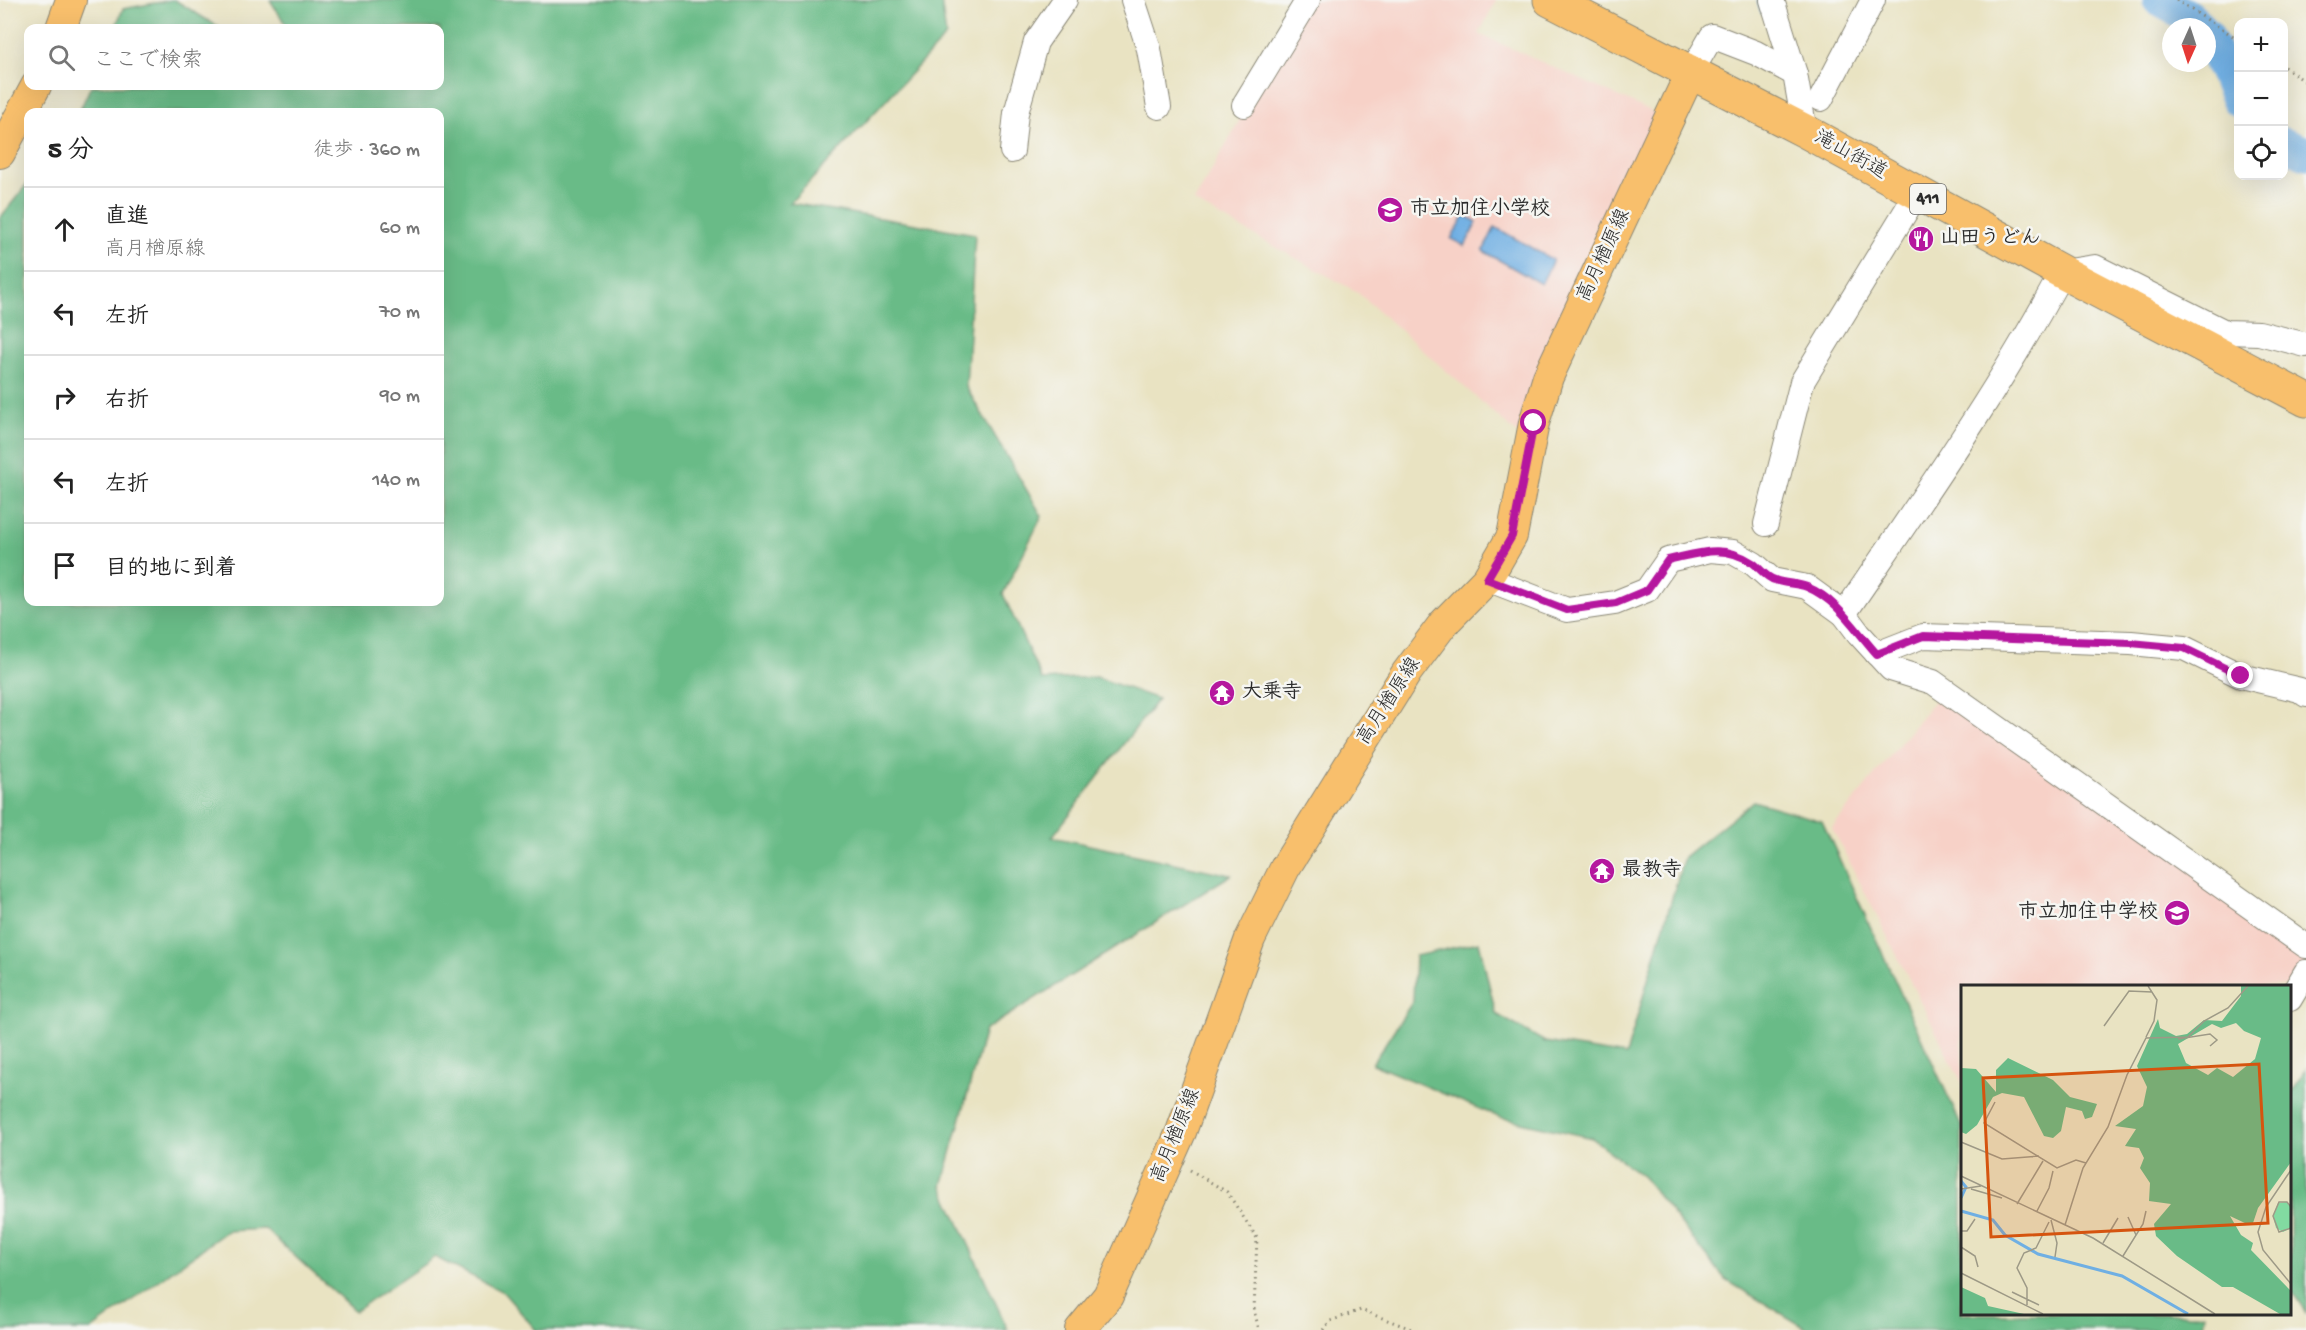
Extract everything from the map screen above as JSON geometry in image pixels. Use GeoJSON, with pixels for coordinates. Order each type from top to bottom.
{"type":"FeatureCollection","features":[{"type":"Feature","properties":{"kind":"highway","name":"滝山街道"},"geometry":{"type":"LineString","coordinates":[[1550,0],[1690,74],[1805,131],[2062,272],[2306,400]]}},
{"type":"Feature","properties":{"kind":"main road"},"geometry":{"type":"LineString","coordinates":[[63,24],[71,0]]}},
{"type":"Feature","properties":{"kind":"main road","name":"高月楢原線"},"geometry":{"type":"LineString","coordinates":[[1080,1330],[1108,1296],[1170,1157],[1250,939],[1285,868],[1407,672],[1443,624],[1487,579],[1512,536],[1534,423],[1548,377],[1690,74]]}},
{"type":"Feature","properties":{"kind":"main road"},"geometry":{"type":"LineString","coordinates":[[24,108],[34,90]]}},
{"type":"Feature","properties":{"kind":"main road"},"geometry":{"type":"LineString","coordinates":[[0,153],[24,108]]}},
{"type":"Feature","properties":{"kind":"street"},"geometry":{"type":"LineString","coordinates":[[1012,151],[1016,113],[1036,42],[1065,0]]}},
{"type":"Feature","properties":{"kind":"street"},"geometry":{"type":"LineString","coordinates":[[1133,0],[1149,49],[1160,107]]}},
{"type":"Feature","properties":{"kind":"street"},"geometry":{"type":"LineString","coordinates":[[1244,105],[1308,0]]}},
{"type":"Feature","properties":{"kind":"street"},"geometry":{"type":"LineString","coordinates":[[1772,0],[1795,74],[1805,131]]}},
{"type":"Feature","properties":{"kind":"street"},"geometry":{"type":"LineString","coordinates":[[1821,99],[1873,0]]}},
{"type":"Feature","properties":{"kind":"street"},"geometry":{"type":"LineString","coordinates":[[1690,74],[1712,36],[1756,52],[1795,74]]}},
{"type":"Feature","properties":{"kind":"street"},"geometry":{"type":"LineString","coordinates":[[1766,524],[1802,382],[1917,193]]}},
{"type":"Feature","properties":{"kind":"street"},"geometry":{"type":"LineString","coordinates":[[1844,614],[1994,392],[2062,272],[2095,267],[2224,332],[2259,333],[2306,345]]}},
{"type":"Feature","properties":{"kind":"street"},"geometry":{"type":"LineString","coordinates":[[1487,579],[1567,610],[1616,603],[1647,590],[1668,560],[1710,550],[1734,552],[1754,564],[1772,580],[1807,587],[1844,614],[1891,669],[1933,682],[2306,946]]}},
{"type":"Feature","properties":{"kind":"street"},"geometry":{"type":"LineString","coordinates":[[1877,654],[1923,636],[2131,643],[2184,648],[2241,676],[2300,690],[2306,695]]}},
{"type":"Feature","properties":{"kind":"street"},"geometry":{"type":"LineString","coordinates":[[2291,996],[2306,972]]}},
{"type":"Feature","properties":{"kind":"path"},"geometry":{"type":"LineString","coordinates":[[2176,0],[2234,36]]}},
{"type":"Feature","properties":{"kind":"path"},"geometry":{"type":"LineString","coordinates":[[2288,71],[2306,82]]}},
{"type":"Feature","properties":{"kind":"path"},"geometry":{"type":"LineString","coordinates":[[1170,1157],[1227,1192],[1257,1238],[1254,1311],[1258,1330]]}},
{"type":"Feature","properties":{"kind":"path"},"geometry":{"type":"LineString","coordinates":[[1323,1330],[1330,1321],[1361,1310],[1414,1330]]}},
{"type":"Feature","properties":{"kind":"shaded area"},"geometry":{"type":"Polygon","coordinates":[[[1308,0],[1496,0],[1479,34],[1664,117],[1521,437],[1357,292],[1194,202],[1239,121],[1244,105],[1308,0]]]}},
{"type":"Feature","properties":{"kind":"shaded area"},"geometry":{"type":"Polygon","coordinates":[[[1943,690],[2306,946],[2306,972],[2291,985],[1961,985],[1961,1081],[1832,828],[1943,690]]]}},
{"type":"Feature","properties":{"kind":"green space"},"geometry":{"type":"Polygon","coordinates":[[[175,0],[214,24],[117,24],[123,9],[175,0]]]}},
{"type":"Feature","properties":{"kind":"green space"},"geometry":{"type":"Polygon","coordinates":[[[270,0],[941,0],[946,36],[790,203],[975,234],[966,387],[1042,516],[1003,594],[1042,680],[1096,677],[1158,699],[1052,837],[1231,875],[985,1030],[942,1186],[1008,1330],[536,1330],[503,1292],[435,1257],[355,1311],[265,1229],[227,1231],[91,1330],[0,1330],[0,218],[24,188],[24,606],[444,606],[444,108],[81,108],[89,90],[444,90],[444,24],[285,24],[270,0]]]}},
{"type":"Feature","properties":{"kind":"green space"},"geometry":{"type":"Polygon","coordinates":[[[1753,801],[1822,821],[1961,1125],[1961,1315],[2204,1315],[2203,1330],[1809,1330],[1726,1280],[1643,1177],[1592,1138],[1499,1117],[1372,1064],[1413,1001],[1415,956],[1479,942],[1496,1014],[1545,1042],[1626,1055],[1684,857],[1753,801]]]}},
{"type":"Feature","properties":{"kind":"green space"},"geometry":{"type":"Polygon","coordinates":[[[2306,1069],[2306,1313],[2291,1290],[2291,1093],[2306,1069]]]}},
{"type":"Feature","properties":{"kind":"water"},"geometry":{"type":"Polygon","coordinates":[[[1465,215],[1477,222],[1465,246],[1451,239],[1465,215]]]}},
{"type":"Feature","properties":{"kind":"water"},"geometry":{"type":"Polygon","coordinates":[[[1495,227],[1553,260],[1541,284],[1483,251],[1495,227]]]}},
{"type":"Feature","properties":{"kind":"waterway"},"geometry":{"type":"LineString","coordinates":[[1759,0],[1763,12]]}},
{"type":"Feature","properties":{"kind":"waterway"},"geometry":{"type":"LineString","coordinates":[[2159,0],[2190,18]]}},
{"type":"Feature","properties":{"kind":"waterway"},"geometry":{"type":"LineString","coordinates":[[2216,54],[2234,92]]}},
{"type":"Feature","properties":{"kind":"waterway"},"geometry":{"type":"LineString","coordinates":[[2288,146],[2306,153]]}},
{"type":"Feature","properties":{"kind":"place","name":"市立加住小学校"},"geometry":{"type":"Point","coordinates":[1390,210]}},
{"type":"Feature","properties":{"kind":"place","name":"山田うどん"},"geometry":{"type":"Point","coordinates":[1921,239]}},
{"type":"Feature","properties":{"kind":"place","name":"大乗寺"},"geometry":{"type":"Point","coordinates":[1222,693]}},
{"type":"Feature","properties":{"kind":"place","name":"最教寺"},"geometry":{"type":"Point","coordinates":[1602,871]}},
{"type":"Feature","properties":{"kind":"place","name":"市立加住中学校"},"geometry":{"type":"Point","coordinates":[2177,913]}},
{"type":"Feature","properties":{"kind":"route"},"geometry":{"type":"LineString","coordinates":[[1534,423],[1512,536],[1487,579],[1567,610],[1616,603],[1647,590],[1668,560],[1710,550],[1734,552],[1754,564],[1772,580],[1807,587],[1829,601],[1844,614],[1877,654],[1923,636],[2131,643],[2184,648],[2241,676]]}}]}
